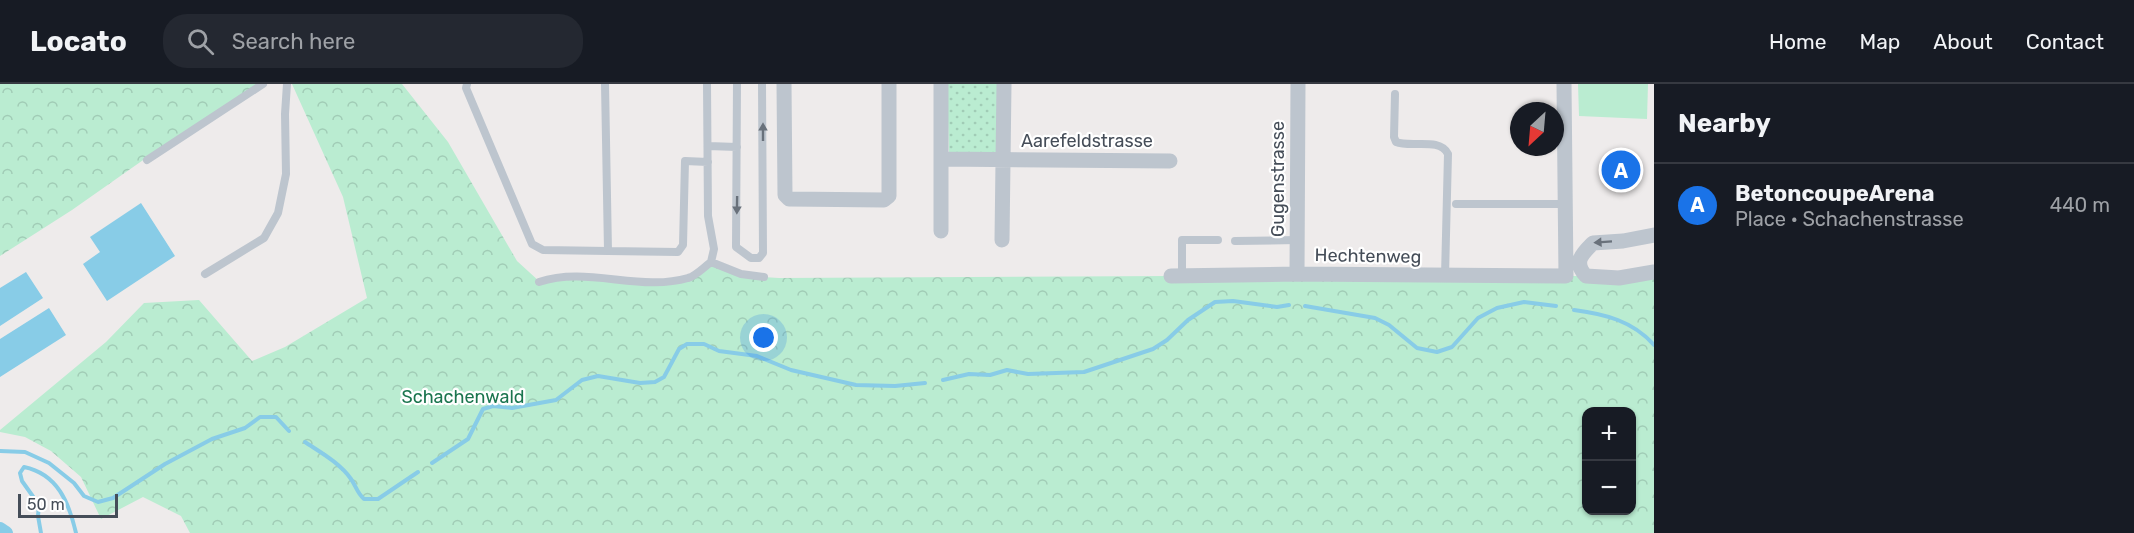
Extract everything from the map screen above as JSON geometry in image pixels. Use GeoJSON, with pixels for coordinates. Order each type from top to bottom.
{"type":"FeatureCollection","features":[{"type":"Feature","properties":{"kind":"street"},"geometry":{"type":"LineString","coordinates":[[784,84],[785,195],[789,199],[884,200],[889,196],[889,84]]}},
{"type":"Feature","properties":{"kind":"street"},"geometry":{"type":"LineString","coordinates":[[940,231],[941,84]]}},
{"type":"Feature","properties":{"kind":"street","name":"Aarefeldstrasse"},"geometry":{"type":"LineString","coordinates":[[1002,240],[1004,84]]}},
{"type":"Feature","properties":{"kind":"street","name":"Gugenstrasse"},"geometry":{"type":"LineString","coordinates":[[1297,274],[1298,84]]}},
{"type":"Feature","properties":{"kind":"street"},"geometry":{"type":"LineString","coordinates":[[1564,84],[1565,204]]}},
{"type":"Feature","properties":{"kind":"street","name":"Aarefeldstrasse"},"geometry":{"type":"LineString","coordinates":[[940,159],[1170,161]]}},
{"type":"Feature","properties":{"kind":"street","name":"Hechtenweg"},"geometry":{"type":"LineString","coordinates":[[1176,276],[1297,274],[1566,276],[1565,204]]}},
{"type":"Feature","properties":{"kind":"street"},"geometry":{"type":"LineString","coordinates":[[1654,235],[1623,241],[1593,243],[1583,253],[1579,262],[1580,270],[1586,276],[1619,278],[1654,272]]}},
{"type":"Feature","properties":{"kind":"lane"},"geometry":{"type":"LineString","coordinates":[[147,160],[263,84]]}},
{"type":"Feature","properties":{"kind":"lane"},"geometry":{"type":"LineString","coordinates":[[205,274],[264,238],[278,213],[286,174],[287,84]]}},
{"type":"Feature","properties":{"kind":"lane"},"geometry":{"type":"LineString","coordinates":[[467,84],[466,88],[532,244],[543,250],[678,252],[683,245],[685,161],[708,162]]}},
{"type":"Feature","properties":{"kind":"lane"},"geometry":{"type":"LineString","coordinates":[[605,84],[608,252]]}},
{"type":"Feature","properties":{"kind":"lane"},"geometry":{"type":"LineString","coordinates":[[540,282],[556,276],[657,282],[690,278],[711,262],[714,249],[708,216],[707,84]]}},
{"type":"Feature","properties":{"kind":"lane"},"geometry":{"type":"LineString","coordinates":[[737,84],[736,247],[751,258],[759,258],[763,253],[762,84]]}},
{"type":"Feature","properties":{"kind":"lane"},"geometry":{"type":"LineString","coordinates":[[1395,94],[1394,137],[1396,142],[1403,145],[1438,145],[1445,148],[1448,154],[1445,276]]}},
{"type":"Feature","properties":{"kind":"lane"},"geometry":{"type":"LineString","coordinates":[[708,146],[737,147]]}},
{"type":"Feature","properties":{"kind":"lane"},"geometry":{"type":"LineString","coordinates":[[1456,204],[1565,204]]}},
{"type":"Feature","properties":{"kind":"lane"},"geometry":{"type":"LineString","coordinates":[[1176,276],[1182,240],[1218,240]]}},
{"type":"Feature","properties":{"kind":"lane"},"geometry":{"type":"LineString","coordinates":[[1235,241],[1298,240]]}},
{"type":"Feature","properties":{"kind":"lane"},"geometry":{"type":"LineString","coordinates":[[711,262],[741,274],[764,277]]}},
{"type":"Feature","properties":{"kind":"green space"},"geometry":{"type":"Polygon","coordinates":[[[0,84],[263,84],[146,158],[72,210],[0,256],[0,84]]]}},
{"type":"Feature","properties":{"kind":"green space","name":"Schachenwald"},"geometry":{"type":"Polygon","coordinates":[[[292,84],[402,84],[448,142],[517,261],[540,282],[558,278],[595,277],[670,282],[691,277],[711,262],[763,277],[779,278],[1586,276],[1654,272],[1654,533],[190,533],[181,516],[143,497],[101,519],[81,477],[51,451],[25,437],[0,432],[106,342],[144,303],[199,300],[252,361],[285,347],[367,298],[343,197],[292,84]]]}},
{"type":"Feature","properties":{"kind":"green space"},"geometry":{"type":"Polygon","coordinates":[[[947,84],[999,84],[998,155],[949,154],[947,84]]]}},
{"type":"Feature","properties":{"kind":"green space"},"geometry":{"type":"Polygon","coordinates":[[[1578,84],[1648,84],[1647,119],[1579,116],[1578,84]]]}},
{"type":"Feature","properties":{"kind":"water"},"geometry":{"type":"Polygon","coordinates":[[[141,203],[175,256],[107,301],[83,264],[100,252],[90,237],[141,203]]]}},
{"type":"Feature","properties":{"kind":"water"},"geometry":{"type":"Polygon","coordinates":[[[26,272],[43,298],[0,326],[0,288],[26,272]]]}},
{"type":"Feature","properties":{"kind":"water"},"geometry":{"type":"Polygon","coordinates":[[[49,308],[66,335],[0,377],[0,339],[49,308]]]}},
{"type":"Feature","properties":{"kind":"waterway"},"geometry":{"type":"LineString","coordinates":[[943,380],[969,374],[990,375],[1007,370],[1028,374],[1084,372],[1153,349],[1167,340],[1188,320],[1215,302],[1233,301],[1277,307],[1289,305]]}},
{"type":"Feature","properties":{"kind":"waterway"},"geometry":{"type":"LineString","coordinates":[[1305,306],[1375,318],[1389,325],[1417,348],[1437,352],[1452,347],[1478,318],[1497,308],[1524,302],[1556,306]]}},
{"type":"Feature","properties":{"kind":"waterway"},"geometry":{"type":"LineString","coordinates":[[1574,310],[1597,314],[1628,324],[1654,345]]}},
{"type":"Feature","properties":{"kind":"waterway"},"geometry":{"type":"LineString","coordinates":[[432,463],[468,439],[483,409],[493,406],[512,408],[556,400],[582,380],[598,376],[640,383],[655,382],[664,377],[679,349],[687,344],[704,344],[719,351],[757,356],[791,370],[856,385],[895,386],[925,383]]}},
{"type":"Feature","properties":{"kind":"waterway"},"geometry":{"type":"LineString","coordinates":[[0,451],[25,452],[49,463],[74,483],[84,496],[98,502],[113,498],[165,464],[212,439],[245,428],[260,417],[276,417],[289,431]]}},
{"type":"Feature","properties":{"kind":"waterway"},"geometry":{"type":"LineString","coordinates":[[305,442],[341,468],[364,499],[378,499],[418,472]]}},
{"type":"Feature","properties":{"kind":"waterway"},"geometry":{"type":"LineString","coordinates":[[41,533],[39,505],[22,481],[20,473],[24,467],[36,471],[54,483],[70,511],[76,533]]}},
{"type":"Feature","properties":{"kind":"waterway"},"geometry":{"type":"LineString","coordinates":[[0,529],[6,533]]}},
{"type":"Feature","properties":{"kind":"place","name":"BetoncoupeArena"},"geometry":{"type":"Point","coordinates":[1621,170]}}]}
